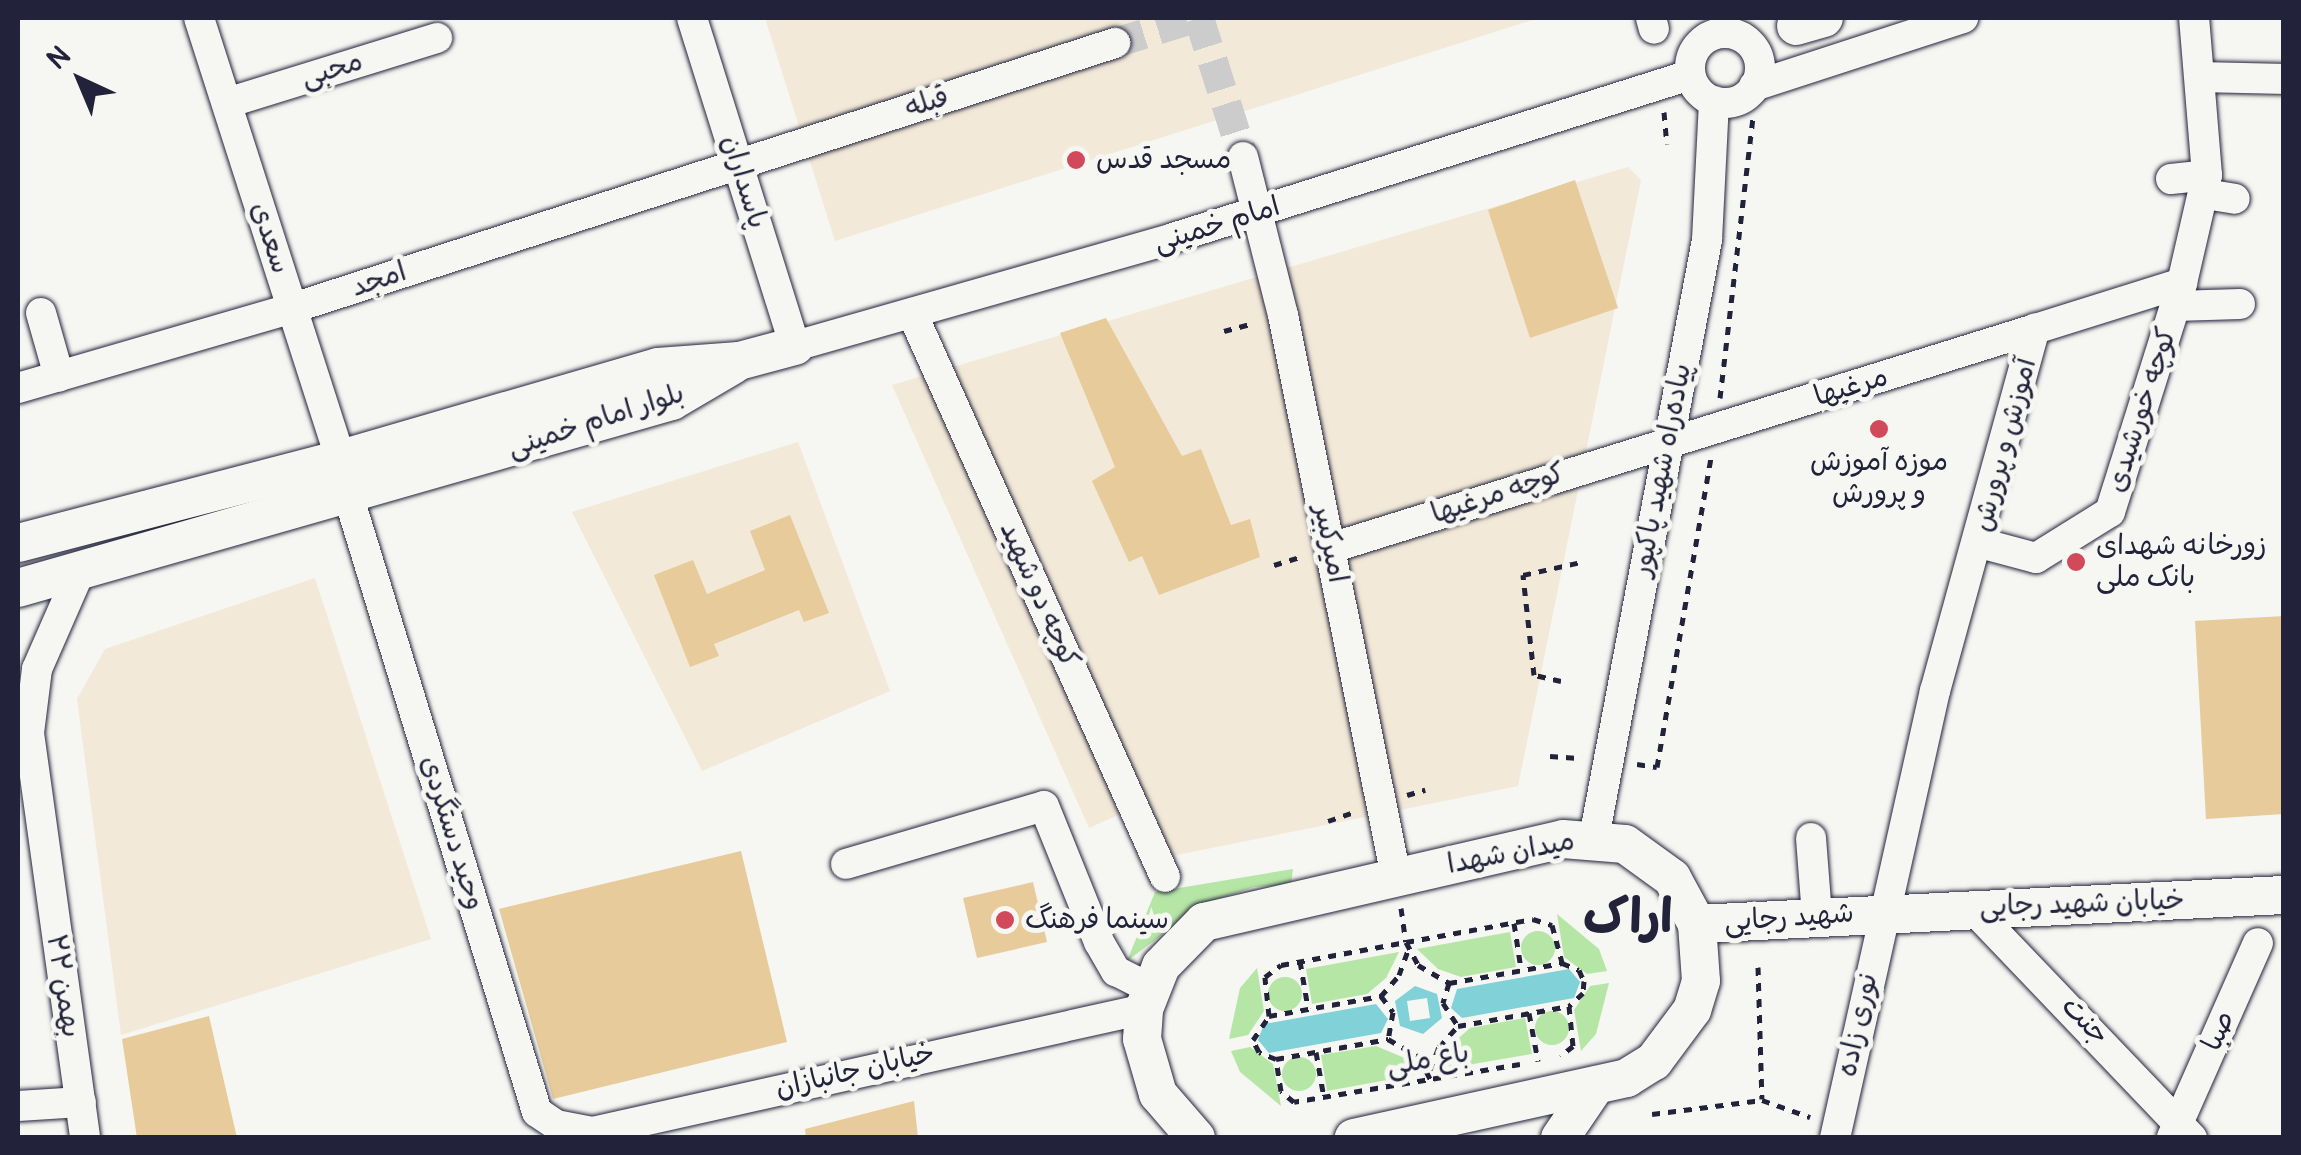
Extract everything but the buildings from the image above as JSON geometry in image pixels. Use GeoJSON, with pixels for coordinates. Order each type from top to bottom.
{"type":"FeatureCollection","features":[{"type":"Feature","properties":{"kind":"main road","name":"امام خمینی"},"geometry":{"type":"LineString","coordinates":[[739,362],[795,346]]}},
{"type":"Feature","properties":{"kind":"main road","name":"بلوار امام خمینی"},"geometry":{"type":"LineString","coordinates":[[18,543],[341,460],[658,367],[739,362]]}},
{"type":"Feature","properties":{"kind":"main road","name":"بلوار امام خمینی"},"geometry":{"type":"LineString","coordinates":[[18,588],[349,498],[672,401],[739,362]]}},
{"type":"Feature","properties":{"kind":"main road","name":"میدان شهدا"},"geometry":{"type":"LineString","coordinates":[[1147,999],[1184,938],[1204,922],[1396,877],[1594,838],[1651,858],[1688,901],[1697,924],[1701,981],[1676,1036],[1627,1078],[1354,1138]]}},
{"type":"Feature","properties":{"kind":"main road","name":"خیابان شهید رجایی"},"geometry":{"type":"LineString","coordinates":[[1882,912],[2284,895]]}},
{"type":"Feature","properties":{"kind":"main road","name":"شهید رجایی"},"geometry":{"type":"LineString","coordinates":[[1697,924],[1882,912]]}},
{"type":"Feature","properties":{"kind":"main road"},"geometry":{"type":"LineString","coordinates":[[1147,999],[1146,1066],[1174,1119],[1196,1138]]}},
{"type":"Feature","properties":{"kind":"main road"},"geometry":{"type":"LineString","coordinates":[[1560,1138],[1596,1085]]}},
{"type":"Feature","properties":{"kind":"main road"},"geometry":{"type":"LineString","coordinates":[[1444,1118],[1480,1138]]}},
{"type":"Feature","properties":{"kind":"street","name":"سعدی"},"geometry":{"type":"LineString","coordinates":[[199,18],[341,460]]}},
{"type":"Feature","properties":{"kind":"street","name":"پاسداران"},"geometry":{"type":"LineString","coordinates":[[692,18],[795,346]]}},
{"type":"Feature","properties":{"kind":"street"},"geometry":{"type":"LineString","coordinates":[[1802,20],[1743,38],[1718,33],[1701,42],[1690,75],[1714,101],[1732,102],[1754,86],[1963,18]]}},
{"type":"Feature","properties":{"kind":"street"},"geometry":{"type":"LineString","coordinates":[[2178,294],[2206,185],[2202,77],[2194,18]]}},
{"type":"Feature","properties":{"kind":"street","name":"محبی"},"geometry":{"type":"LineString","coordinates":[[227,103],[437,38]]}},
{"type":"Feature","properties":{"kind":"street"},"geometry":{"type":"LineString","coordinates":[[1743,38],[1758,60],[1754,86]]}},
{"type":"Feature","properties":{"kind":"street","name":"قبله"},"geometry":{"type":"LineString","coordinates":[[738,164],[1115,43]]}},
{"type":"Feature","properties":{"kind":"street","name":"امام خمینی"},"geometry":{"type":"LineString","coordinates":[[795,346],[1259,212],[1690,75]]}},
{"type":"Feature","properties":{"kind":"street"},"geometry":{"type":"LineString","coordinates":[[2202,77],[2284,79]]}},
{"type":"Feature","properties":{"kind":"street","name":"پیاده‌راه شهید پاکپور"},"geometry":{"type":"LineString","coordinates":[[1594,838],[1714,192],[1714,101]]}},
{"type":"Feature","properties":{"kind":"street","name":"امیرکبیر"},"geometry":{"type":"LineString","coordinates":[[1243,157],[1259,212],[1332,548],[1396,877]]}},
{"type":"Feature","properties":{"kind":"street","name":"امجد"},"geometry":{"type":"LineString","coordinates":[[18,388],[292,308],[738,164]]}},
{"type":"Feature","properties":{"kind":"street"},"geometry":{"type":"LineString","coordinates":[[2171,179],[2206,185],[2236,199]]}},
{"type":"Feature","properties":{"kind":"street","name":"آموزش و پرورش"},"geometry":{"type":"LineString","coordinates":[[1882,912],[1925,690],[1980,543],[2035,329],[2178,294],[2240,304]]}},
{"type":"Feature","properties":{"kind":"street","name":"کوچه خورشیدی"},"geometry":{"type":"LineString","coordinates":[[1980,543],[2036,558],[2110,512],[2178,294]]}},
{"type":"Feature","properties":{"kind":"street"},"geometry":{"type":"LineString","coordinates":[[41,313],[59,376]]}},
{"type":"Feature","properties":{"kind":"street","name":"کوچه دو شهید"},"geometry":{"type":"LineString","coordinates":[[912,313],[1166,877]]}},
{"type":"Feature","properties":{"kind":"street","name":"مرغیها"},"geometry":{"type":"LineString","coordinates":[[1667,446],[2035,329]]}},
{"type":"Feature","properties":{"kind":"street","name":"کوچه مرغیها"},"geometry":{"type":"LineString","coordinates":[[1332,548],[1602,460],[1667,446]]}},
{"type":"Feature","properties":{"kind":"street","name":"وحید دستگردی"},"geometry":{"type":"LineString","coordinates":[[349,498],[513,1002],[537,1112],[580,1135]]}},
{"type":"Feature","properties":{"kind":"street","name":"۲۲ بهمن"},"geometry":{"type":"LineString","coordinates":[[80,571],[30,696],[28,827],[85,1138]]}},
{"type":"Feature","properties":{"kind":"street"},"geometry":{"type":"LineString","coordinates":[[846,864],[1044,806],[1099,942],[1116,971],[1147,999]]}},
{"type":"Feature","properties":{"kind":"street"},"geometry":{"type":"LineString","coordinates":[[1811,838],[1817,916]]}},
{"type":"Feature","properties":{"kind":"street","name":"جنت"},"geometry":{"type":"LineString","coordinates":[[1973,908],[2181,1132]]}},
{"type":"Feature","properties":{"kind":"street","name":"نوری زاده"},"geometry":{"type":"LineString","coordinates":[[1836,1132],[1882,912]]}},
{"type":"Feature","properties":{"kind":"street","name":"صبا"},"geometry":{"type":"LineString","coordinates":[[2181,1132],[2258,943]]}},
{"type":"Feature","properties":{"kind":"street","name":"خیابان جانبازان"},"geometry":{"type":"LineString","coordinates":[[580,1135],[1147,999]]}},
{"type":"Feature","properties":{"kind":"street"},"geometry":{"type":"LineString","coordinates":[[18,1106],[81,1102]]}},
{"type":"Feature","properties":{"kind":"path"},"geometry":{"type":"LineString","coordinates":[[1561,681],[1534,674],[1523,575],[1582,562]]}},
{"type":"Feature","properties":{"kind":"path"},"geometry":{"type":"LineString","coordinates":[[1268,1016],[1381,996],[1399,975],[1407,946],[1396,877]]}},
{"type":"Feature","properties":{"kind":"path"},"geometry":{"type":"LineString","coordinates":[[1514,923],[1522,970]]}},
{"type":"Feature","properties":{"kind":"path","name":"باغ ملی"},"geometry":{"type":"LineString","coordinates":[[1514,923],[1552,925],[1562,963],[1574,966],[1584,981],[1583,994],[1569,1006],[1573,1046],[1538,1061],[1324,1099],[1286,1097],[1276,1059],[1259,1052],[1253,1040],[1268,1016],[1265,977],[1300,961],[1407,946],[1514,923]]}},
{"type":"Feature","properties":{"kind":"path"},"geometry":{"type":"LineString","coordinates":[[1407,946],[1425,971],[1449,983],[1562,963]]}},
{"type":"Feature","properties":{"kind":"path"},"geometry":{"type":"LineString","coordinates":[[1300,961],[1308,1008]]}},
{"type":"Feature","properties":{"kind":"path"},"geometry":{"type":"LineString","coordinates":[[1758,968],[1762,1100]]}},
{"type":"Feature","properties":{"kind":"path"},"geometry":{"type":"LineString","coordinates":[[1449,983],[1444,1003],[1458,1026]]}},
{"type":"Feature","properties":{"kind":"path"},"geometry":{"type":"LineString","coordinates":[[1381,996],[1394,1012],[1388,1039]]}},
{"type":"Feature","properties":{"kind":"path"},"geometry":{"type":"LineString","coordinates":[[1276,1059],[1388,1039],[1412,1051],[1430,1073],[1439,1046],[1458,1026],[1569,1006]]}},
{"type":"Feature","properties":{"kind":"path"},"geometry":{"type":"LineString","coordinates":[[1529,1013],[1538,1061]]}},
{"type":"Feature","properties":{"kind":"path"},"geometry":{"type":"LineString","coordinates":[[1316,1052],[1324,1099]]}},
{"type":"Feature","properties":{"kind":"path"},"geometry":{"type":"LineString","coordinates":[[1652,1114],[1762,1100],[1836,1132]]}},
{"type":"Feature","properties":{"kind":"shaded area"},"geometry":{"type":"Polygon","coordinates":[[[765,18],[1539,18],[835,241],[765,18]]]}},
{"type":"Feature","properties":{"kind":"shaded area"},"geometry":{"type":"Polygon","coordinates":[[[1628,167],[1641,180],[1518,786],[1142,862],[1120,814],[1089,828],[892,385],[1628,167]]]}},
{"type":"Feature","properties":{"kind":"shaded area"},"geometry":{"type":"Polygon","coordinates":[[[798,442],[890,691],[702,771],[572,512],[798,442]]]}},
{"type":"Feature","properties":{"kind":"shaded area"},"geometry":{"type":"Polygon","coordinates":[[[315,578],[431,939],[121,1035],[77,699],[105,649],[315,578]]]}},
{"type":"Feature","properties":{"kind":"green space"},"geometry":{"type":"Polygon","coordinates":[[[1293,869],[1291,885],[1254,887],[1203,904],[1127,961],[1155,892],[1293,869]]]}},
{"type":"Feature","properties":{"kind":"green space"},"geometry":{"type":"Polygon","coordinates":[[[1557,914],[1599,949],[1607,971],[1587,974],[1564,957],[1557,914]]]}},
{"type":"Feature","properties":{"kind":"green space"},"geometry":{"type":"Polygon","coordinates":[[[1538,931],[1550,936],[1555,948],[1550,960],[1538,965],[1526,960],[1521,948],[1526,936],[1538,931]]]}},
{"type":"Feature","properties":{"kind":"green space"},"geometry":{"type":"Polygon","coordinates":[[[1510,932],[1516,967],[1461,977],[1438,969],[1417,949],[1510,932]]]}},
{"type":"Feature","properties":{"kind":"green space"},"geometry":{"type":"Polygon","coordinates":[[[1399,952],[1386,978],[1367,994],[1312,1004],[1306,969],[1399,952]]]}},
{"type":"Feature","properties":{"kind":"green space"},"geometry":{"type":"Polygon","coordinates":[[[1257,968],[1264,1011],[1248,1035],[1229,1039],[1240,988],[1257,968]]]}},
{"type":"Feature","properties":{"kind":"green space"},"geometry":{"type":"Polygon","coordinates":[[[1285,977],[1297,982],[1302,994],[1297,1006],[1285,1011],[1273,1006],[1268,994],[1273,982],[1285,977]]]}},
{"type":"Feature","properties":{"kind":"green space"},"geometry":{"type":"Polygon","coordinates":[[[1609,983],[1596,1034],[1581,1051],[1574,1010],[1590,986],[1609,983]]]}},
{"type":"Feature","properties":{"kind":"green space"},"geometry":{"type":"Polygon","coordinates":[[[1552,1011],[1564,1016],[1569,1028],[1564,1040],[1552,1045],[1540,1040],[1535,1028],[1540,1016],[1552,1011]]]}},
{"type":"Feature","properties":{"kind":"green space"},"geometry":{"type":"Polygon","coordinates":[[[1525,1018],[1532,1054],[1438,1070],[1452,1044],[1470,1028],[1525,1018]]]}},
{"type":"Feature","properties":{"kind":"green space"},"geometry":{"type":"Polygon","coordinates":[[[1376,1046],[1407,1059],[1420,1074],[1327,1091],[1321,1055],[1376,1046]]]}},
{"type":"Feature","properties":{"kind":"green space"},"geometry":{"type":"Polygon","coordinates":[[[1250,1047],[1273,1064],[1281,1106],[1240,1072],[1231,1051],[1250,1047]]]}},
{"type":"Feature","properties":{"kind":"green space"},"geometry":{"type":"Polygon","coordinates":[[[1299,1057],[1311,1062],[1316,1074],[1311,1086],[1299,1091],[1287,1086],[1282,1074],[1287,1062],[1299,1057]]]}},
{"type":"Feature","properties":{"kind":"water"},"geometry":{"type":"Polygon","coordinates":[[[1569,969],[1580,982],[1574,998],[1462,1018],[1451,1008],[1457,989],[1569,969]]]}},
{"type":"Feature","properties":{"kind":"water"},"geometry":{"type":"Polygon","coordinates":[[[1415,986],[1437,994],[1442,1018],[1423,1034],[1400,1026],[1395,1001],[1415,986]],[[1427,998],[1407,1001],[1410,1021],[1430,1018],[1427,998]]]}},
{"type":"Feature","properties":{"kind":"water"},"geometry":{"type":"Polygon","coordinates":[[[1376,1004],[1388,1019],[1381,1033],[1269,1053],[1258,1040],[1264,1024],[1376,1004]]]}},
{"type":"Feature","properties":{"kind":"tunnel"},"geometry":{"type":"LineString","coordinates":[[1115,43],[1195,18]]}},
{"type":"Feature","properties":{"kind":"tunnel"},"geometry":{"type":"LineString","coordinates":[[1199,18],[1243,157]]}},
{"type":"Feature","properties":{"kind":"place","name":"مسجد قدس"},"geometry":{"type":"Point","coordinates":[1076,160]}},
{"type":"Feature","properties":{"kind":"place","name":"موزه آموزش و پرورش"},"geometry":{"type":"Point","coordinates":[1879,429]}},
{"type":"Feature","properties":{"kind":"place","name":"زورخانه شهدای بانک ملی"},"geometry":{"type":"Point","coordinates":[2076,562]}},
{"type":"Feature","properties":{"kind":"place","name":"سینما فرهنگ"},"geometry":{"type":"Point","coordinates":[1005,920]}},
{"type":"Feature","properties":{"kind":"district","name":"اراک"},"geometry":{"type":"Point","coordinates":[1628,918]}}]}
